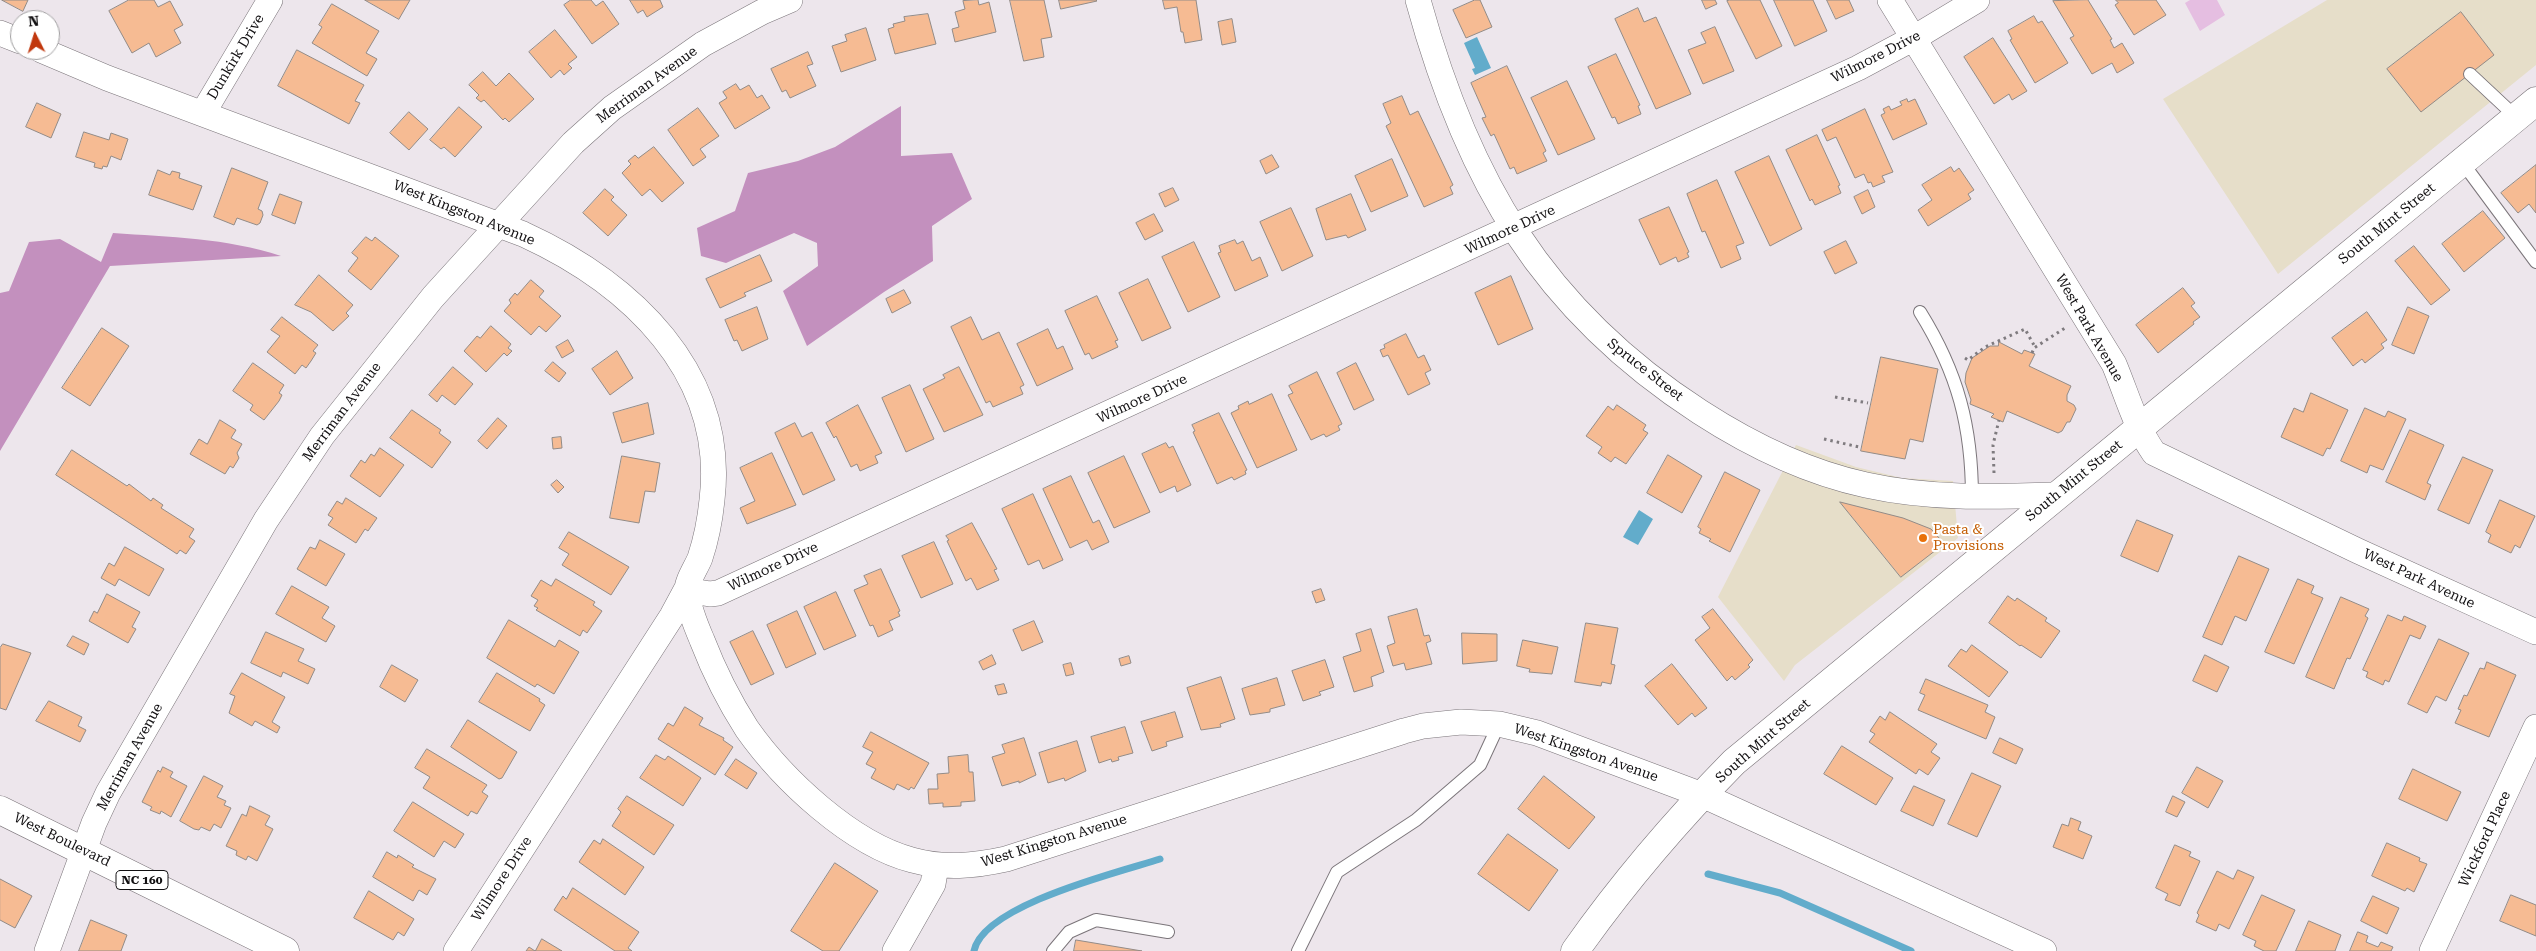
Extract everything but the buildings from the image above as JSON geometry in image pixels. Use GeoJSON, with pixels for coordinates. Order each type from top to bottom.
{"type":"FeatureCollection","features":[{"type":"Feature","properties":{"kind":"street","name":"Dunkirk Drive"},"geometry":{"type":"LineString","coordinates":[[203,113],[270,0]]}},
{"type":"Feature","properties":{"kind":"street","name":"Merriman Avenue"},"geometry":{"type":"LineString","coordinates":[[47,951],[104,800],[266,520],[322,436],[352,396],[433,297],[583,132],[612,108],[703,44],[762,12],[790,0]]}},
{"type":"Feature","properties":{"kind":"street","name":"Spruce Street"},"geometry":{"type":"LineString","coordinates":[[1418,0],[1431,48],[1455,117],[1474,158],[1512,228],[1532,257],[1579,313],[1600,335],[1654,381],[1734,434],[1782,458],[1865,485],[1923,495],[1972,498],[2056,495]]}},
{"type":"Feature","properties":{"kind":"street","name":"West Park Avenue"},"geometry":{"type":"LineString","coordinates":[[1890,0],[2114,364],[2127,394],[2138,428],[2154,453],[2162,459],[2536,632]]}},
{"type":"Feature","properties":{"kind":"street","name":"Wilmore Drive"},"geometry":{"type":"LineString","coordinates":[[456,951],[672,616],[686,590],[710,594],[718,593],[1858,68],[1914,38],[1977,0]]}},
{"type":"Feature","properties":{"kind":"street","name":"West Kingston Avenue"},"geometry":{"type":"LineString","coordinates":[[60,57],[498,224],[557,251],[612,286],[643,312],[669,343],[690,377],[705,415],[710,436],[712,499],[705,540],[686,590],[698,629],[716,674],[749,731],[783,772],[822,808],[852,831],[895,854],[936,866],[974,866],[1006,859],[1235,783],[1404,731],[1423,726],[1461,722],[1499,724],[1537,733],[1702,795],[2044,951]]}},
{"type":"Feature","properties":{"kind":"street","name":"South Mint Street"},"geometry":{"type":"LineString","coordinates":[[1575,951],[1619,891],[1702,795],[1734,762],[2526,109]]}},
{"type":"Feature","properties":{"kind":"street","name":"Wickford Place"},"geometry":{"type":"LineString","coordinates":[[2432,951],[2536,727]]}},
{"type":"Feature","properties":{"kind":"street","name":"West Boulevard"},"geometry":{"type":"LineString","coordinates":[[0,810],[285,951]]}},
{"type":"Feature","properties":{"kind":"street"},"geometry":{"type":"LineString","coordinates":[[895,951],[930,890],[936,866]]}},
{"type":"Feature","properties":{"kind":"lane"},"geometry":{"type":"LineString","coordinates":[[2470,74],[2526,109]]}},
{"type":"Feature","properties":{"kind":"lane"},"geometry":{"type":"LineString","coordinates":[[2462,162],[2536,262]]}},
{"type":"Feature","properties":{"kind":"lane"},"geometry":{"type":"LineString","coordinates":[[1920,312],[1939,342],[1959,390],[1972,459],[1972,498]]}},
{"type":"Feature","properties":{"kind":"lane"},"geometry":{"type":"LineString","coordinates":[[1298,951],[1337,872],[1416,820],[1480,765],[1499,724]]}},
{"type":"Feature","properties":{"kind":"lane"},"geometry":{"type":"LineString","coordinates":[[1053,951],[1069,932],[1096,920],[1168,932]]}},
{"type":"Feature","properties":{"kind":"path"},"geometry":{"type":"LineString","coordinates":[[2032,353],[2036,347],[2068,326]]}},
{"type":"Feature","properties":{"kind":"path"},"geometry":{"type":"LineString","coordinates":[[1957,355],[1968,360],[1985,347],[2025,329],[2036,347]]}},
{"type":"Feature","properties":{"kind":"path"},"geometry":{"type":"LineString","coordinates":[[1835,396],[1868,403]]}},
{"type":"Feature","properties":{"kind":"path"},"geometry":{"type":"LineString","coordinates":[[1994,478],[1993,445],[2000,420]]}},
{"type":"Feature","properties":{"kind":"path"},"geometry":{"type":"LineString","coordinates":[[1824,439],[1859,446]]}},
{"type":"Feature","properties":{"kind":"shaded area"},"geometry":{"type":"Polygon","coordinates":[[[2190,0],[2217,0],[2225,15],[2200,31],[2185,3],[2190,0]]]}},
{"type":"Feature","properties":{"kind":"shaded area"},"geometry":{"type":"Polygon","coordinates":[[[2327,0],[2536,0],[2536,65],[2278,274],[2163,99],[2327,0]]]}},
{"type":"Feature","properties":{"kind":"shaded area"},"geometry":{"type":"Polygon","coordinates":[[[901,106],[901,156],[952,153],[972,199],[932,226],[933,261],[884,292],[807,346],[783,291],[818,266],[817,243],[794,233],[726,263],[701,256],[697,228],[735,211],[748,173],[798,161],[835,147],[901,106]]]}},
{"type":"Feature","properties":{"kind":"shaded area"},"geometry":{"type":"Polygon","coordinates":[[[113,233],[219,242],[240,245],[281,256],[110,266],[0,451],[0,293],[9,291],[29,242],[60,239],[101,262],[113,233]]]}},
{"type":"Feature","properties":{"kind":"shaded area"},"geometry":{"type":"Polygon","coordinates":[[[1796,445],[1856,467],[1902,478],[1953,481],[1958,538],[1795,665],[1784,681],[1718,597],[1796,445]]]}},
{"type":"Feature","properties":{"kind":"water"},"geometry":{"type":"Polygon","coordinates":[[[1477,37],[1491,68],[1475,75],[1472,69],[1475,68],[1464,43],[1477,37]]]}},
{"type":"Feature","properties":{"kind":"water"},"geometry":{"type":"Polygon","coordinates":[[[1639,510],[1653,519],[1638,545],[1623,537],[1639,510]]]}},
{"type":"Feature","properties":{"kind":"waterway"},"geometry":{"type":"LineString","coordinates":[[974,951],[983,934],[1001,919],[1026,905],[1086,882],[1160,859]]}},
{"type":"Feature","properties":{"kind":"waterway"},"geometry":{"type":"LineString","coordinates":[[1708,874],[1780,893],[1911,951]]}},
{"type":"Feature","properties":{"kind":"place","name":"Pasta & Provisions"},"geometry":{"type":"Point","coordinates":[1923,538]}}]}
